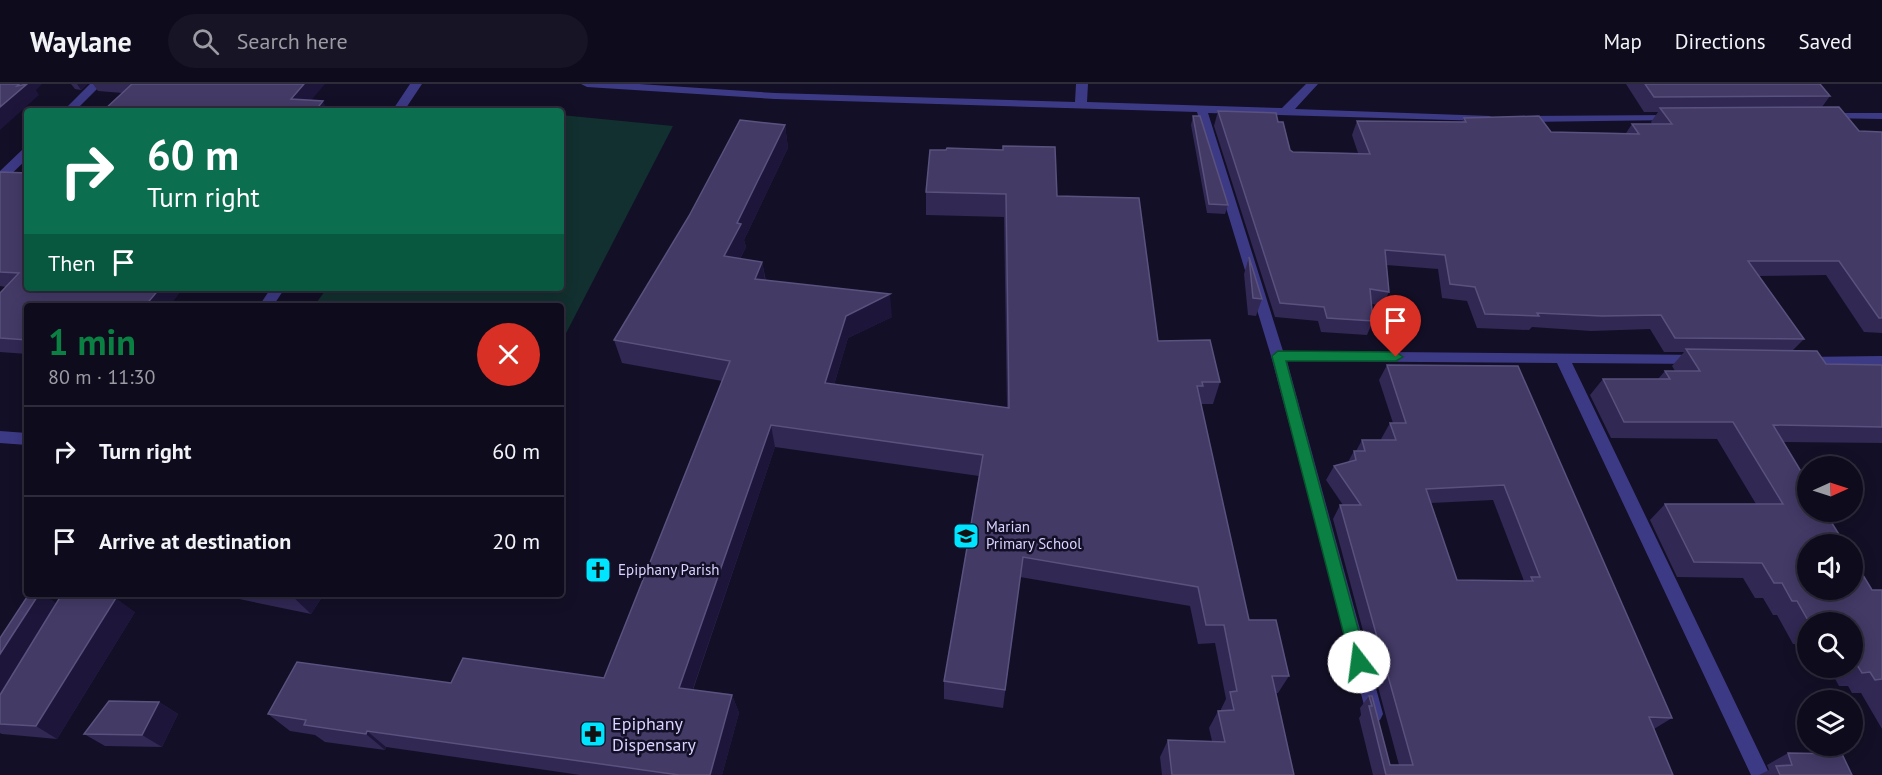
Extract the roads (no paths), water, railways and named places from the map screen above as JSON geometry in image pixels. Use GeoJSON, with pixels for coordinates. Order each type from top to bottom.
{"type":"FeatureCollection","features":[{"type":"Feature","properties":{"kind":"street"},"geometry":{"type":"LineString","coordinates":[[72,108],[96,84]]}},
{"type":"Feature","properties":{"kind":"street"},"geometry":{"type":"LineString","coordinates":[[400,108],[416,84]]}},
{"type":"Feature","properties":{"kind":"street"},"geometry":{"type":"LineString","coordinates":[[587,84],[775,96],[1201,108],[1284,113],[1502,118],[1684,117]]}},
{"type":"Feature","properties":{"kind":"street"},"geometry":{"type":"LineString","coordinates":[[775,96],[791,93],[809,84]]}},
{"type":"Feature","properties":{"kind":"street"},"geometry":{"type":"LineString","coordinates":[[1081,104],[1082,84]]}},
{"type":"Feature","properties":{"kind":"street"},"geometry":{"type":"LineString","coordinates":[[1284,113],[1312,84]]}},
{"type":"Feature","properties":{"kind":"street"},"geometry":{"type":"LineString","coordinates":[[1201,108],[1278,356],[1379,734]]}},
{"type":"Feature","properties":{"kind":"street"},"geometry":{"type":"LineString","coordinates":[[1812,116],[1882,116]]}},
{"type":"Feature","properties":{"kind":"street"},"geometry":{"type":"LineString","coordinates":[[0,178],[24,155]]}},
{"type":"Feature","properties":{"kind":"street"},"geometry":{"type":"LineString","coordinates":[[1278,356],[1713,359]]}},
{"type":"Feature","properties":{"kind":"street"},"geometry":{"type":"LineString","coordinates":[[1562,358],[1761,775]]}},
{"type":"Feature","properties":{"kind":"street"},"geometry":{"type":"LineString","coordinates":[[1791,361],[1882,361]]}},
{"type":"Feature","properties":{"kind":"street"},"geometry":{"type":"LineString","coordinates":[[0,437],[24,439]]}},
{"type":"Feature","properties":{"kind":"place","name":"Marian Primary School"},"geometry":{"type":"Point","coordinates":[966,536]}},
{"type":"Feature","properties":{"kind":"place","name":"Epiphany Parish"},"geometry":{"type":"Point","coordinates":[598,570]}},
{"type":"Feature","properties":{"kind":"place","name":"Epiphany Dispensary"},"geometry":{"type":"Point","coordinates":[593,734]}}]}
